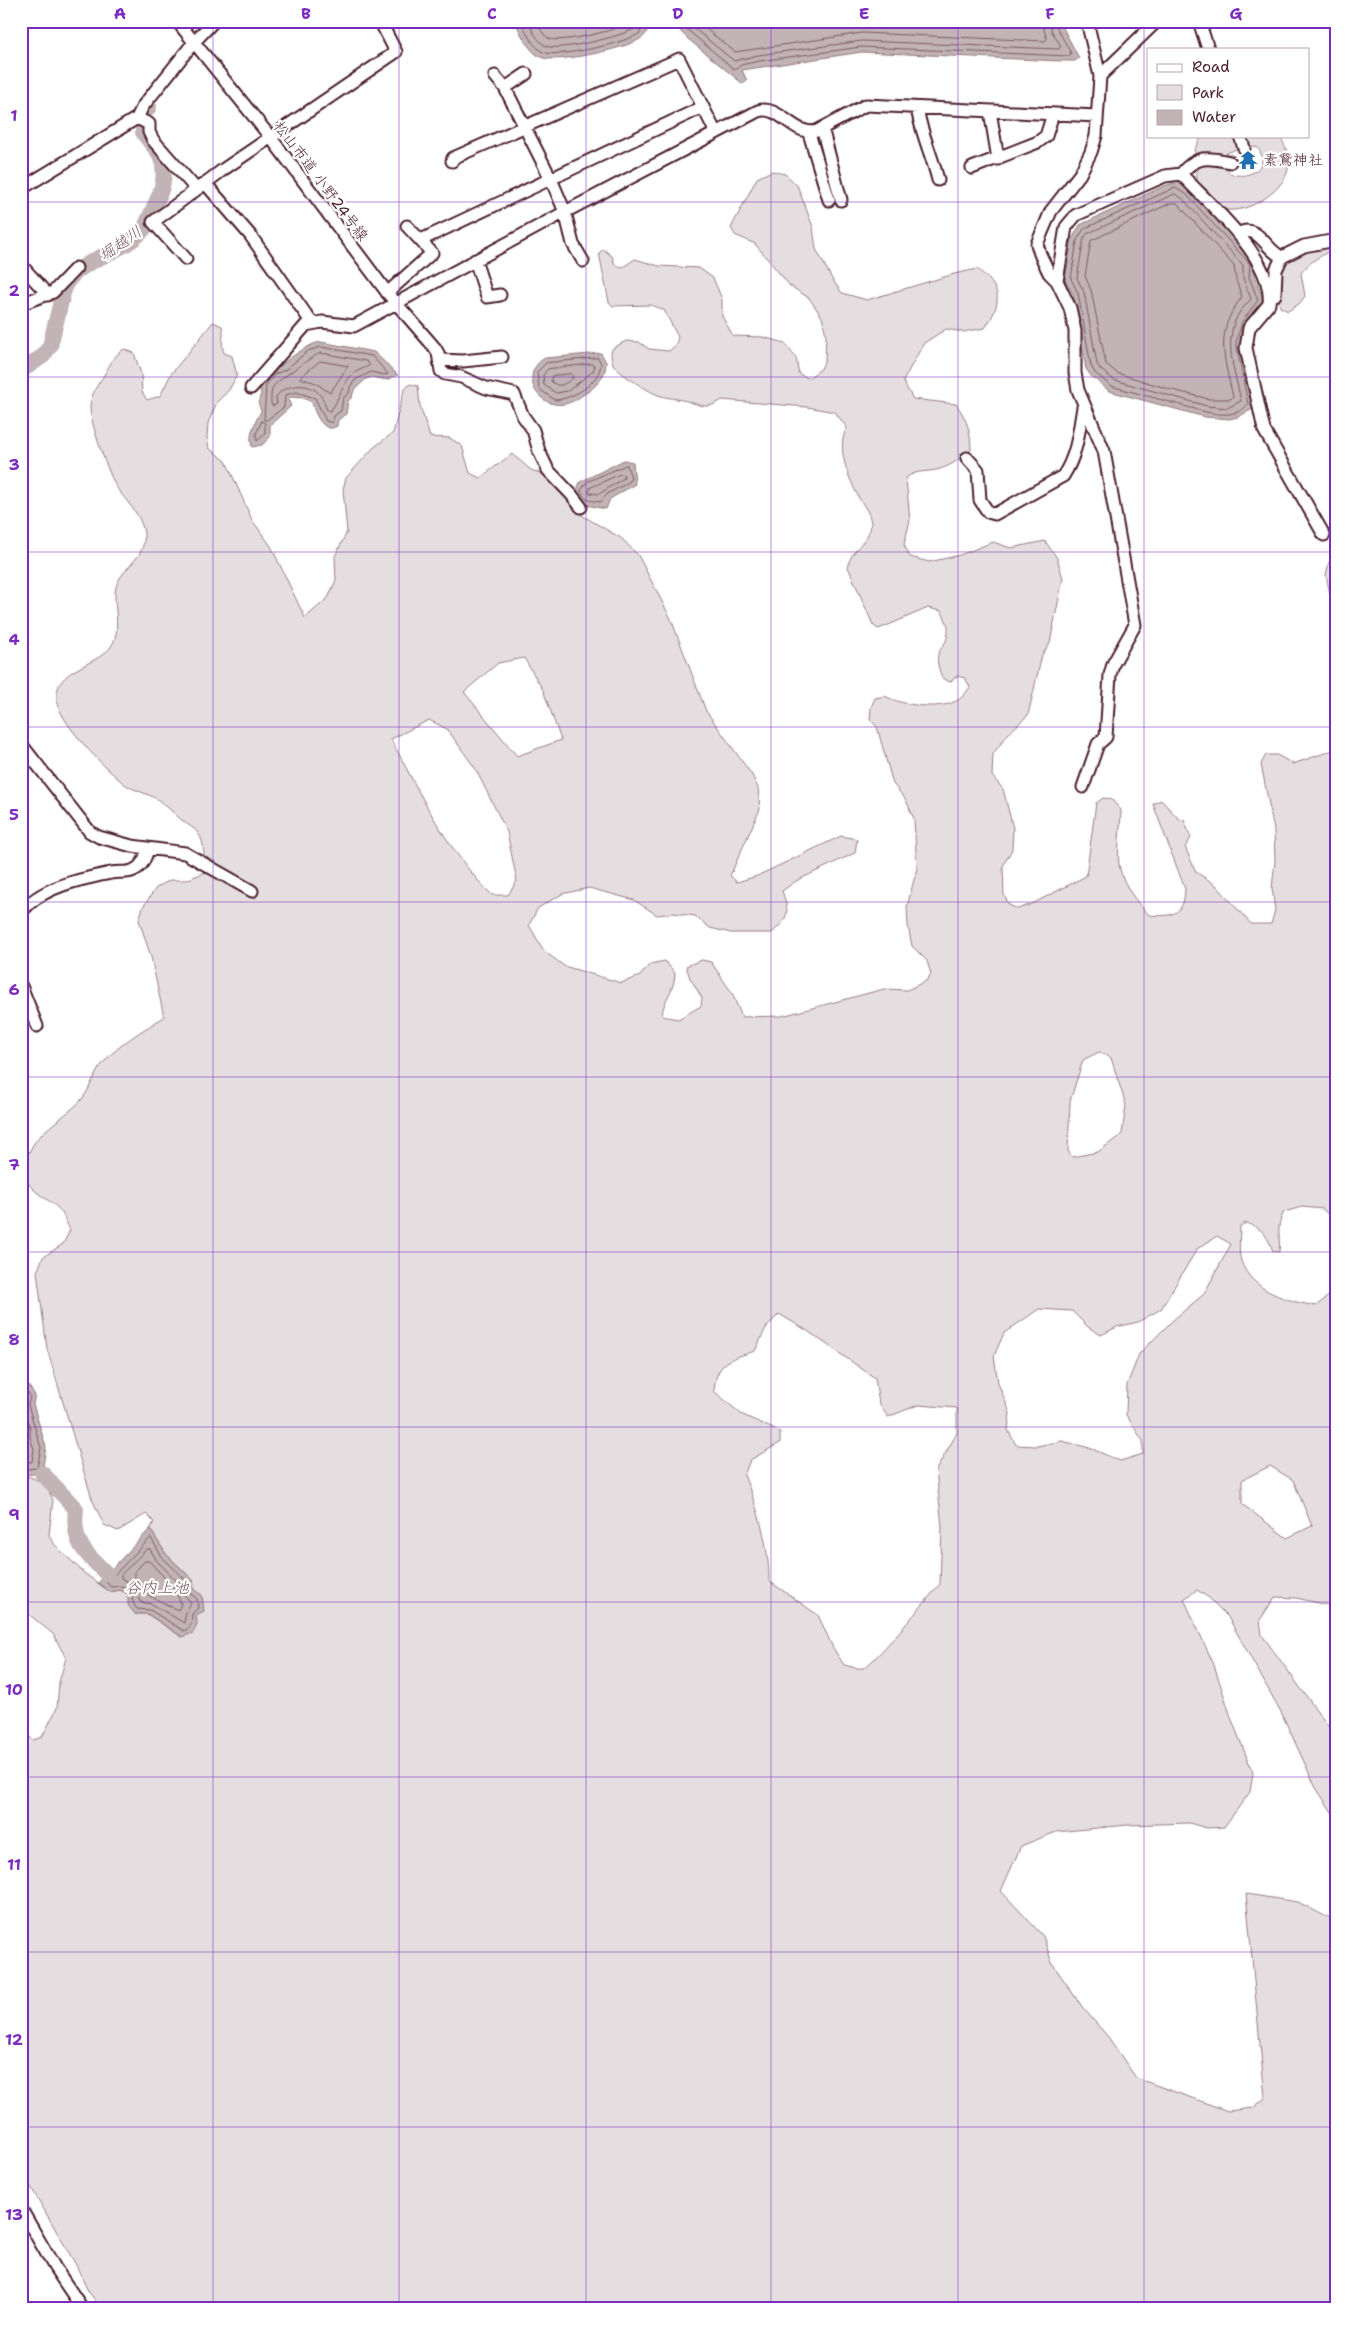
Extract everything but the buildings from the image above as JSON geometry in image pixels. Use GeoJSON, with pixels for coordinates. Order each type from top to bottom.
{"type":"FeatureCollection","features":[{"type":"Feature","properties":{"kind":"street","name":"松山市道 小野24号線"},"geometry":{"type":"LineString","coordinates":[[177,21],[271,138],[387,293],[435,348],[441,371],[486,388],[514,394],[523,416],[533,430],[539,451],[548,470],[581,507]]}},
{"type":"Feature","properties":{"kind":"street"},"geometry":{"type":"LineString","coordinates":[[214,21],[194,42],[143,106],[141,120],[153,140],[250,235],[312,323]]}},
{"type":"Feature","properties":{"kind":"street"},"geometry":{"type":"LineString","coordinates":[[186,259],[153,222],[200,186],[396,52],[380,21]]}},
{"type":"Feature","properties":{"kind":"street"},"geometry":{"type":"LineString","coordinates":[[1083,787],[1098,744],[1106,737],[1110,675],[1113,664],[1135,625],[1104,451],[1096,429],[1083,407],[1075,373],[1074,323],[1070,308],[1057,280],[1049,272],[1037,244],[1051,211],[1080,174],[1091,152],[1097,116],[1100,76],[1087,21]]}},
{"type":"Feature","properties":{"kind":"street"},"geometry":{"type":"LineString","coordinates":[[1100,76],[1157,21]]}},
{"type":"Feature","properties":{"kind":"street"},"geometry":{"type":"LineString","coordinates":[[1198,21],[1208,48]]}},
{"type":"Feature","properties":{"kind":"street"},"geometry":{"type":"LineString","coordinates":[[452,161],[453,158],[679,58],[716,133]]}},
{"type":"Feature","properties":{"kind":"street"},"geometry":{"type":"LineString","coordinates":[[505,88],[526,74]]}},
{"type":"Feature","properties":{"kind":"street"},"geometry":{"type":"LineString","coordinates":[[495,76],[505,88],[551,179],[565,212],[572,244],[583,261]]}},
{"type":"Feature","properties":{"kind":"street"},"geometry":{"type":"LineString","coordinates":[[251,388],[301,329],[312,323],[322,322],[354,326],[565,212],[764,109],[802,132],[809,133],[866,106],[1097,116]]}},
{"type":"Feature","properties":{"kind":"street"},"geometry":{"type":"LineString","coordinates":[[422,240],[703,108]]}},
{"type":"Feature","properties":{"kind":"street"},"geometry":{"type":"LineString","coordinates":[[917,108],[920,128],[928,144],[938,180]]}},
{"type":"Feature","properties":{"kind":"street"},"geometry":{"type":"LineString","coordinates":[[990,111],[998,159]]}},
{"type":"Feature","properties":{"kind":"street"},"geometry":{"type":"LineString","coordinates":[[972,168],[998,159],[1042,139],[1046,136],[1052,114]]}},
{"type":"Feature","properties":{"kind":"street"},"geometry":{"type":"LineString","coordinates":[[21,189],[141,120]]}},
{"type":"Feature","properties":{"kind":"street"},"geometry":{"type":"LineString","coordinates":[[809,133],[835,200],[822,128]]}},
{"type":"Feature","properties":{"kind":"street"},"geometry":{"type":"LineString","coordinates":[[1241,138],[1244,148]]}},
{"type":"Feature","properties":{"kind":"street"},"geometry":{"type":"LineString","coordinates":[[1057,280],[1066,227],[1076,215],[1165,176],[1181,174],[1189,166],[1209,157],[1230,162]]}},
{"type":"Feature","properties":{"kind":"street"},"geometry":{"type":"LineString","coordinates":[[1181,174],[1255,254],[1270,289],[1269,304]]}},
{"type":"Feature","properties":{"kind":"street"},"geometry":{"type":"LineString","coordinates":[[387,293],[432,253],[407,226]]}},
{"type":"Feature","properties":{"kind":"street"},"geometry":{"type":"LineString","coordinates":[[1238,234],[1243,231],[1253,232],[1276,255],[1282,257]]}},
{"type":"Feature","properties":{"kind":"street"},"geometry":{"type":"LineString","coordinates":[[1324,535],[1264,430],[1246,348],[1249,328],[1275,296],[1276,270],[1282,257],[1304,246],[1336,240]]}},
{"type":"Feature","properties":{"kind":"street"},"geometry":{"type":"LineString","coordinates":[[475,260],[487,297],[500,295]]}},
{"type":"Feature","properties":{"kind":"street"},"geometry":{"type":"LineString","coordinates":[[21,265],[48,295]]}},
{"type":"Feature","properties":{"kind":"street"},"geometry":{"type":"LineString","coordinates":[[21,304],[48,295],[59,287],[76,268]]}},
{"type":"Feature","properties":{"kind":"street"},"geometry":{"type":"LineString","coordinates":[[439,360],[462,361],[502,357]]}},
{"type":"Feature","properties":{"kind":"street"},"geometry":{"type":"LineString","coordinates":[[967,458],[978,470],[980,500],[988,512],[995,514],[1063,476],[1069,467],[1078,443],[1083,407]]}},
{"type":"Feature","properties":{"kind":"street"},"geometry":{"type":"LineString","coordinates":[[22,747],[90,832],[99,837],[148,849],[185,853],[252,891]]}},
{"type":"Feature","properties":{"kind":"street"},"geometry":{"type":"LineString","coordinates":[[21,913],[34,900],[59,887],[110,873],[132,871],[144,862],[148,849]]}},
{"type":"Feature","properties":{"kind":"street"},"geometry":{"type":"LineString","coordinates":[[21,986],[37,1026]]}},
{"type":"Feature","properties":{"kind":"street"},"geometry":{"type":"LineString","coordinates":[[21,2209],[54,2268],[82,2308]]}},
{"type":"Feature","properties":{"kind":"green space"},"geometry":{"type":"Polygon","coordinates":[[[1201,138],[1281,138],[1288,156],[1288,169],[1285,178],[1279,186],[1261,201],[1250,206],[1229,210],[1214,204],[1200,186],[1197,171],[1203,164],[1219,164],[1233,174],[1248,174],[1254,172],[1261,164],[1261,153],[1257,147],[1245,145],[1223,155],[1196,155],[1194,150],[1201,138]]]}},
{"type":"Feature","properties":{"kind":"green space"},"geometry":{"type":"Polygon","coordinates":[[[772,171],[785,174],[797,185],[813,227],[816,249],[842,293],[867,300],[977,269],[986,276],[995,289],[997,303],[995,311],[985,328],[963,332],[946,329],[924,343],[903,381],[913,399],[956,404],[968,426],[971,450],[957,461],[945,467],[914,473],[906,478],[910,520],[904,545],[910,557],[929,562],[960,555],[993,542],[1011,548],[1045,541],[1057,558],[1063,578],[1050,643],[1042,655],[1028,715],[1008,734],[993,754],[992,776],[1003,789],[1013,828],[1012,849],[1003,866],[1004,895],[1009,905],[1018,909],[1032,904],[1086,876],[1096,803],[1103,798],[1111,799],[1121,810],[1119,864],[1125,882],[1132,894],[1149,915],[1171,915],[1176,912],[1182,904],[1185,889],[1153,804],[1161,800],[1179,819],[1184,820],[1191,838],[1185,847],[1196,872],[1216,885],[1251,924],[1271,924],[1275,910],[1272,888],[1275,861],[1274,830],[1261,764],[1266,755],[1277,755],[1293,764],[1336,749],[1336,1246],[1331,1218],[1323,1209],[1302,1207],[1284,1212],[1279,1227],[1279,1252],[1273,1251],[1266,1237],[1257,1227],[1246,1223],[1240,1226],[1239,1249],[1241,1261],[1246,1272],[1253,1280],[1262,1288],[1283,1298],[1316,1306],[1336,1290],[1336,1603],[1332,1606],[1296,1598],[1275,1597],[1260,1620],[1262,1635],[1336,1737],[1336,1818],[1316,1788],[1281,1712],[1228,1617],[1209,1598],[1197,1590],[1184,1599],[1214,1665],[1232,1720],[1253,1773],[1250,1792],[1224,1827],[1207,1828],[1189,1823],[1128,1825],[1056,1832],[1021,1846],[1001,1891],[1043,1936],[1052,1963],[1083,2008],[1109,2038],[1136,2078],[1228,2111],[1253,2108],[1265,2098],[1246,1894],[1298,1902],[1336,1922],[1336,2308],[101,2308],[88,2291],[76,2265],[21,2170],[21,1729],[33,1740],[42,1737],[57,1708],[59,1682],[66,1658],[53,1634],[21,1608],[21,1470],[25,1475],[45,1483],[53,1500],[49,1535],[55,1545],[84,1573],[110,1592],[120,1590],[128,1594],[135,1614],[147,1614],[182,1637],[194,1590],[193,1580],[166,1554],[150,1529],[154,1522],[146,1514],[118,1531],[104,1525],[92,1499],[47,1349],[37,1272],[43,1257],[63,1244],[70,1230],[58,1208],[35,1191],[27,1181],[26,1162],[36,1140],[82,1099],[100,1067],[109,1056],[164,1017],[151,957],[139,920],[143,907],[156,888],[170,880],[186,880],[203,873],[204,858],[201,837],[197,831],[157,799],[126,785],[118,779],[79,738],[63,717],[59,708],[57,695],[59,685],[73,671],[102,655],[114,642],[117,628],[115,592],[117,584],[139,555],[144,541],[144,533],[139,519],[117,488],[105,460],[91,413],[92,397],[112,360],[124,349],[134,353],[141,374],[142,392],[147,400],[160,396],[171,374],[213,322],[222,326],[224,353],[232,356],[237,375],[229,390],[217,402],[208,423],[207,437],[209,448],[226,461],[252,520],[271,546],[305,618],[328,598],[336,580],[335,556],[347,532],[343,489],[346,478],[373,448],[393,433],[404,390],[410,384],[418,386],[420,406],[430,437],[450,438],[462,446],[470,473],[480,478],[512,454],[531,470],[545,475],[567,494],[578,513],[621,538],[638,555],[671,619],[706,711],[752,775],[758,788],[760,809],[730,876],[737,882],[757,876],[841,836],[857,839],[855,853],[796,881],[782,891],[787,910],[786,915],[782,923],[772,933],[731,933],[710,928],[695,916],[674,913],[657,915],[634,900],[589,888],[562,894],[538,908],[529,925],[544,951],[564,966],[621,983],[640,976],[650,964],[665,961],[675,973],[673,986],[662,1016],[678,1019],[701,1006],[702,998],[690,978],[686,966],[702,960],[711,962],[732,993],[742,1017],[782,1016],[884,989],[907,990],[926,981],[931,974],[927,961],[912,946],[908,926],[907,907],[917,868],[914,819],[906,800],[893,784],[877,727],[870,719],[871,707],[875,698],[885,696],[913,705],[935,706],[955,702],[964,695],[970,687],[965,678],[957,676],[950,682],[942,678],[937,659],[947,637],[948,628],[946,620],[941,611],[928,608],[878,629],[873,625],[848,567],[852,555],[868,535],[871,523],[855,490],[845,463],[842,444],[847,428],[835,412],[807,407],[722,400],[716,404],[702,406],[658,395],[627,377],[613,364],[611,352],[613,348],[626,341],[639,342],[649,349],[669,351],[676,345],[678,337],[664,310],[651,305],[613,306],[609,302],[599,253],[603,249],[612,256],[615,265],[623,267],[635,259],[659,266],[699,268],[713,278],[722,299],[722,316],[733,336],[763,337],[785,343],[796,358],[799,374],[808,378],[821,369],[825,360],[826,335],[822,317],[809,298],[790,286],[755,244],[735,235],[731,228],[757,178],[772,171]],[[524,658],[498,663],[464,692],[517,756],[561,740],[543,690],[524,658]],[[429,720],[391,739],[448,841],[476,878],[492,895],[508,895],[517,881],[507,832],[475,768],[447,729],[429,720]],[[1099,1052],[1083,1060],[1070,1101],[1068,1151],[1072,1157],[1098,1152],[1122,1134],[1126,1105],[1111,1058],[1099,1052]],[[1217,1236],[1197,1249],[1161,1309],[1138,1322],[1117,1327],[1101,1335],[1088,1327],[1072,1311],[1039,1309],[1004,1333],[994,1356],[998,1383],[1010,1413],[1008,1430],[1016,1445],[1037,1446],[1062,1441],[1090,1448],[1120,1461],[1143,1454],[1143,1441],[1126,1415],[1127,1385],[1139,1354],[1173,1320],[1204,1294],[1231,1244],[1217,1236]],[[779,1314],[766,1328],[755,1351],[726,1363],[718,1373],[714,1391],[741,1414],[780,1432],[780,1443],[750,1460],[744,1475],[762,1527],[769,1567],[769,1581],[818,1615],[833,1648],[844,1665],[863,1668],[888,1644],[940,1584],[942,1527],[936,1470],[957,1433],[957,1408],[918,1405],[888,1417],[879,1404],[875,1378],[806,1330],[779,1314]],[[1270,1466],[1242,1480],[1242,1504],[1287,1538],[1312,1526],[1293,1480],[1270,1466]]]}},
{"type":"Feature","properties":{"kind":"green space"},"geometry":{"type":"Polygon","coordinates":[[[1336,244],[1336,248],[1312,262],[1301,273],[1305,296],[1299,304],[1288,311],[1280,307],[1279,277],[1288,260],[1308,250],[1336,244]]]}},
{"type":"Feature","properties":{"kind":"green space"},"geometry":{"type":"Polygon","coordinates":[[[1336,553],[1336,623],[1326,575],[1329,562],[1336,553]]]}},
{"type":"Feature","properties":{"kind":"water"},"geometry":{"type":"Polygon","coordinates":[[[515,21],[647,21],[648,27],[644,36],[637,41],[611,50],[551,59],[538,56],[530,48],[515,21]]]}},
{"type":"Feature","properties":{"kind":"water"},"geometry":{"type":"Polygon","coordinates":[[[670,21],[1065,21],[1066,23],[1062,26],[1079,58],[1075,61],[1061,61],[862,52],[742,70],[747,81],[743,84],[688,39],[670,21]]]}},
{"type":"Feature","properties":{"kind":"water"},"geometry":{"type":"Polygon","coordinates":[[[1175,183],[1185,185],[1248,253],[1263,300],[1248,321],[1241,344],[1243,365],[1254,405],[1251,410],[1238,417],[1229,419],[1205,417],[1109,391],[1091,376],[1086,369],[1073,294],[1065,280],[1072,239],[1080,225],[1164,186],[1175,183]]]}},
{"type":"Feature","properties":{"kind":"water"},"geometry":{"type":"Polygon","coordinates":[[[321,342],[374,352],[398,375],[387,380],[372,377],[366,379],[354,390],[352,397],[348,401],[346,414],[338,420],[337,426],[332,428],[328,428],[320,422],[312,402],[303,398],[290,397],[288,399],[291,406],[270,425],[270,437],[262,445],[252,447],[251,438],[254,424],[261,411],[258,402],[261,394],[259,384],[297,353],[321,342]]]}},
{"type":"Feature","properties":{"kind":"water"},"geometry":{"type":"Polygon","coordinates":[[[601,353],[606,362],[606,367],[599,382],[574,400],[565,404],[555,404],[539,396],[534,388],[533,372],[537,364],[545,358],[601,353]]]}},
{"type":"Feature","properties":{"kind":"water"},"geometry":{"type":"Polygon","coordinates":[[[624,460],[633,462],[635,484],[610,499],[606,509],[586,505],[576,492],[580,482],[624,460]]]}},
{"type":"Feature","properties":{"kind":"water"},"geometry":{"type":"Polygon","coordinates":[[[21,1366],[23,1378],[35,1395],[33,1404],[46,1447],[42,1473],[25,1475],[21,1470],[21,1366]]]}},
{"type":"Feature","properties":{"kind":"water","name":"谷内上池"},"geometry":{"type":"Polygon","coordinates":[[[150,1529],[166,1554],[193,1580],[194,1590],[202,1595],[204,1611],[196,1615],[197,1624],[193,1633],[182,1637],[148,1614],[135,1614],[128,1605],[128,1594],[120,1590],[110,1592],[98,1583],[150,1529]]]}},
{"type":"Feature","properties":{"kind":"waterway","name":"堀越川"},"geometry":{"type":"LineString","coordinates":[[21,371],[43,356],[50,346],[65,285],[72,276],[82,268],[135,238],[146,224],[160,193],[164,173],[159,154],[143,132],[144,114],[149,107]]}},
{"type":"Feature","properties":{"kind":"waterway"},"geometry":{"type":"LineString","coordinates":[[42,1473],[76,1509],[76,1530],[81,1546],[107,1574]]}},
{"type":"Feature","properties":{"kind":"place","name":"素鵞神社"},"geometry":{"type":"Point","coordinates":[1248,160]}}]}
